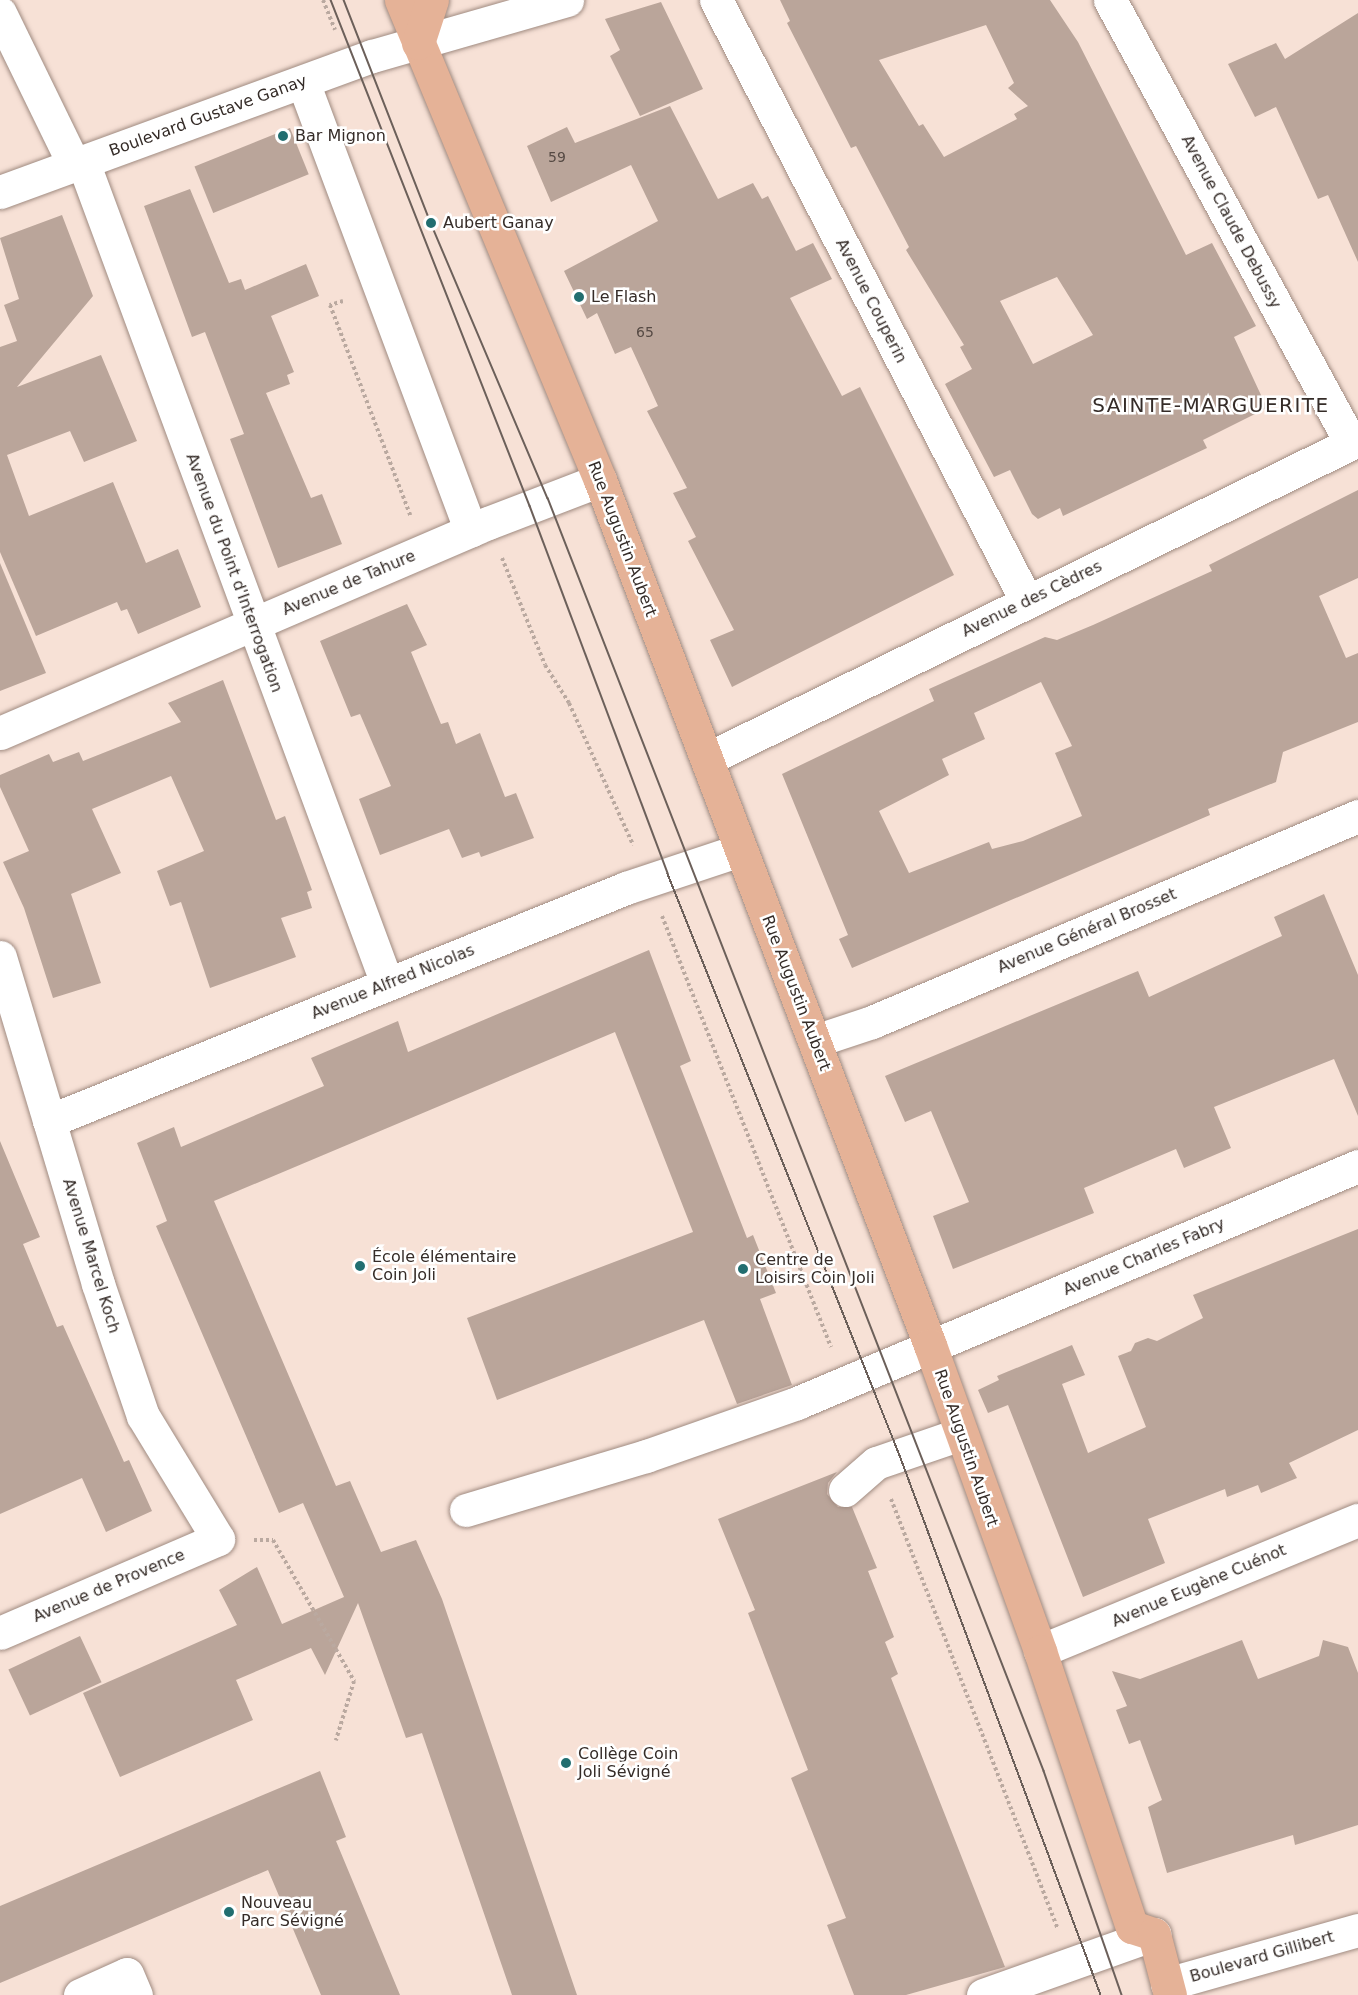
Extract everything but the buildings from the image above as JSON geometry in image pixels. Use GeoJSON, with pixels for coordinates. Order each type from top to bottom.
{"type":"FeatureCollection","features":[{"type":"Feature","properties":{"kind":"main road","name":"Rue Augustin Aubert"},"geometry":{"type":"LineString","coordinates":[[401,0],[600,480],[815,1041],[930,1345],[960,1434],[1040,1651],[1132,1927],[1154,1934]]}},
{"type":"Feature","properties":{"kind":"main road"},"geometry":{"type":"LineString","coordinates":[[418,43],[432,0]]}},
{"type":"Feature","properties":{"kind":"main road"},"geometry":{"type":"LineString","coordinates":[[1154,1934],[1168,1989]]}},
{"type":"Feature","properties":{"kind":"street","name":"Boulevard Gustave Ganay"},"geometry":{"type":"LineString","coordinates":[[0,192],[303,82],[418,43],[567,0]]}},
{"type":"Feature","properties":{"kind":"street","name":"Avenue Couperin"},"geometry":{"type":"LineString","coordinates":[[716,0],[1026,602]]}},
{"type":"Feature","properties":{"kind":"street","name":"Avenue Claude Debussy"},"geometry":{"type":"LineString","coordinates":[[1110,0],[1354,442]]}},
{"type":"Feature","properties":{"kind":"street","name":"Avenue du Point d'Interrogation"},"geometry":{"type":"LineString","coordinates":[[0,14],[79,164],[387,984]]}},
{"type":"Feature","properties":{"kind":"street"},"geometry":{"type":"LineString","coordinates":[[303,82],[479,527]]}},
{"type":"Feature","properties":{"kind":"street","name":"Avenue des Cèdres"},"geometry":{"type":"LineString","coordinates":[[707,759],[1354,442]]}},
{"type":"Feature","properties":{"kind":"street","name":"Avenue de Tahure"},"geometry":{"type":"LineString","coordinates":[[0,733],[479,527],[600,480]]}},
{"type":"Feature","properties":{"kind":"street","name":"Avenue Général Brosset"},"geometry":{"type":"LineString","coordinates":[[815,1041],[872,1022],[1358,816]]}},
{"type":"Feature","properties":{"kind":"street","name":"Avenue Alfred Nicolas"},"geometry":{"type":"LineString","coordinates":[[49,1121],[649,880],[740,850]]}},
{"type":"Feature","properties":{"kind":"street","name":"Avenue Marcel Koch"},"geometry":{"type":"LineString","coordinates":[[0,957],[49,1121],[143,1416],[218,1539]]}},
{"type":"Feature","properties":{"kind":"street","name":"Avenue Charles Fabry"},"geometry":{"type":"LineString","coordinates":[[466,1510],[646,1456],[845,1382],[1358,1167]]}},
{"type":"Feature","properties":{"kind":"street"},"geometry":{"type":"LineString","coordinates":[[845,1490],[876,1462],[960,1434]]}},
{"type":"Feature","properties":{"kind":"street","name":"Avenue Eugène Cuénot"},"geometry":{"type":"LineString","coordinates":[[1040,1651],[1358,1520]]}},
{"type":"Feature","properties":{"kind":"street","name":"Avenue de Provence"},"geometry":{"type":"LineString","coordinates":[[0,1634],[218,1539]]}},
{"type":"Feature","properties":{"kind":"street","name":"Boulevard Gillibert"},"geometry":{"type":"LineString","coordinates":[[1168,1989],[1358,1930]]}},
{"type":"Feature","properties":{"kind":"street"},"geometry":{"type":"LineString","coordinates":[[983,1995],[1070,1966],[1154,1934]]}},
{"type":"Feature","properties":{"kind":"street"},"geometry":{"type":"LineString","coordinates":[[80,1995],[128,1974],[136,1995]]}},
{"type":"Feature","properties":{"kind":"path"},"geometry":{"type":"LineString","coordinates":[[323,0],[333,24]]}},
{"type":"Feature","properties":{"kind":"path"},"geometry":{"type":"LineString","coordinates":[[383,286],[330,305],[424,551]]}},
{"type":"Feature","properties":{"kind":"path"},"geometry":{"type":"LineString","coordinates":[[479,527],[545,665],[569,704],[649,880],[845,1382]]}},
{"type":"Feature","properties":{"kind":"path"},"geometry":{"type":"LineString","coordinates":[[876,1462],[1070,1966]]}},
{"type":"Feature","properties":{"kind":"path"},"geometry":{"type":"LineString","coordinates":[[218,1539],[273,1540],[354,1681],[336,1740]]}},
{"type":"Feature","properties":{"kind":"tram line"},"geometry":{"type":"LineString","coordinates":[[331,0],[530,506],[668,874],[899,1453],[1101,1995]]}},
{"type":"Feature","properties":{"kind":"tram line"},"geometry":{"type":"LineString","coordinates":[[344,0],[431,223],[548,498],[1044,1771],[1122,1995]]}},
{"type":"Feature","properties":{"kind":"place","name":"Bar Mignon"},"geometry":{"type":"Point","coordinates":[283,136]}},
{"type":"Feature","properties":{"kind":"place","name":"Aubert Ganay"},"geometry":{"type":"Point","coordinates":[431,223]}},
{"type":"Feature","properties":{"kind":"place","name":"Le Flash"},"geometry":{"type":"Point","coordinates":[579,297]}},
{"type":"Feature","properties":{"kind":"place","name":"École élémentaire Coin Joli"},"geometry":{"type":"Point","coordinates":[360,1266]}},
{"type":"Feature","properties":{"kind":"place","name":"Centre de Loisirs Coin Joli"},"geometry":{"type":"Point","coordinates":[743,1269]}},
{"type":"Feature","properties":{"kind":"place","name":"Collège Coin Joli Sévigné"},"geometry":{"type":"Point","coordinates":[566,1763]}},
{"type":"Feature","properties":{"kind":"place","name":"Nouveau Parc Sévigné"},"geometry":{"type":"Point","coordinates":[229,1912]}},
{"type":"Feature","properties":{"kind":"district","name":"SAINTE-MARGUERITE"},"geometry":{"type":"Point","coordinates":[1211,405]}}]}
